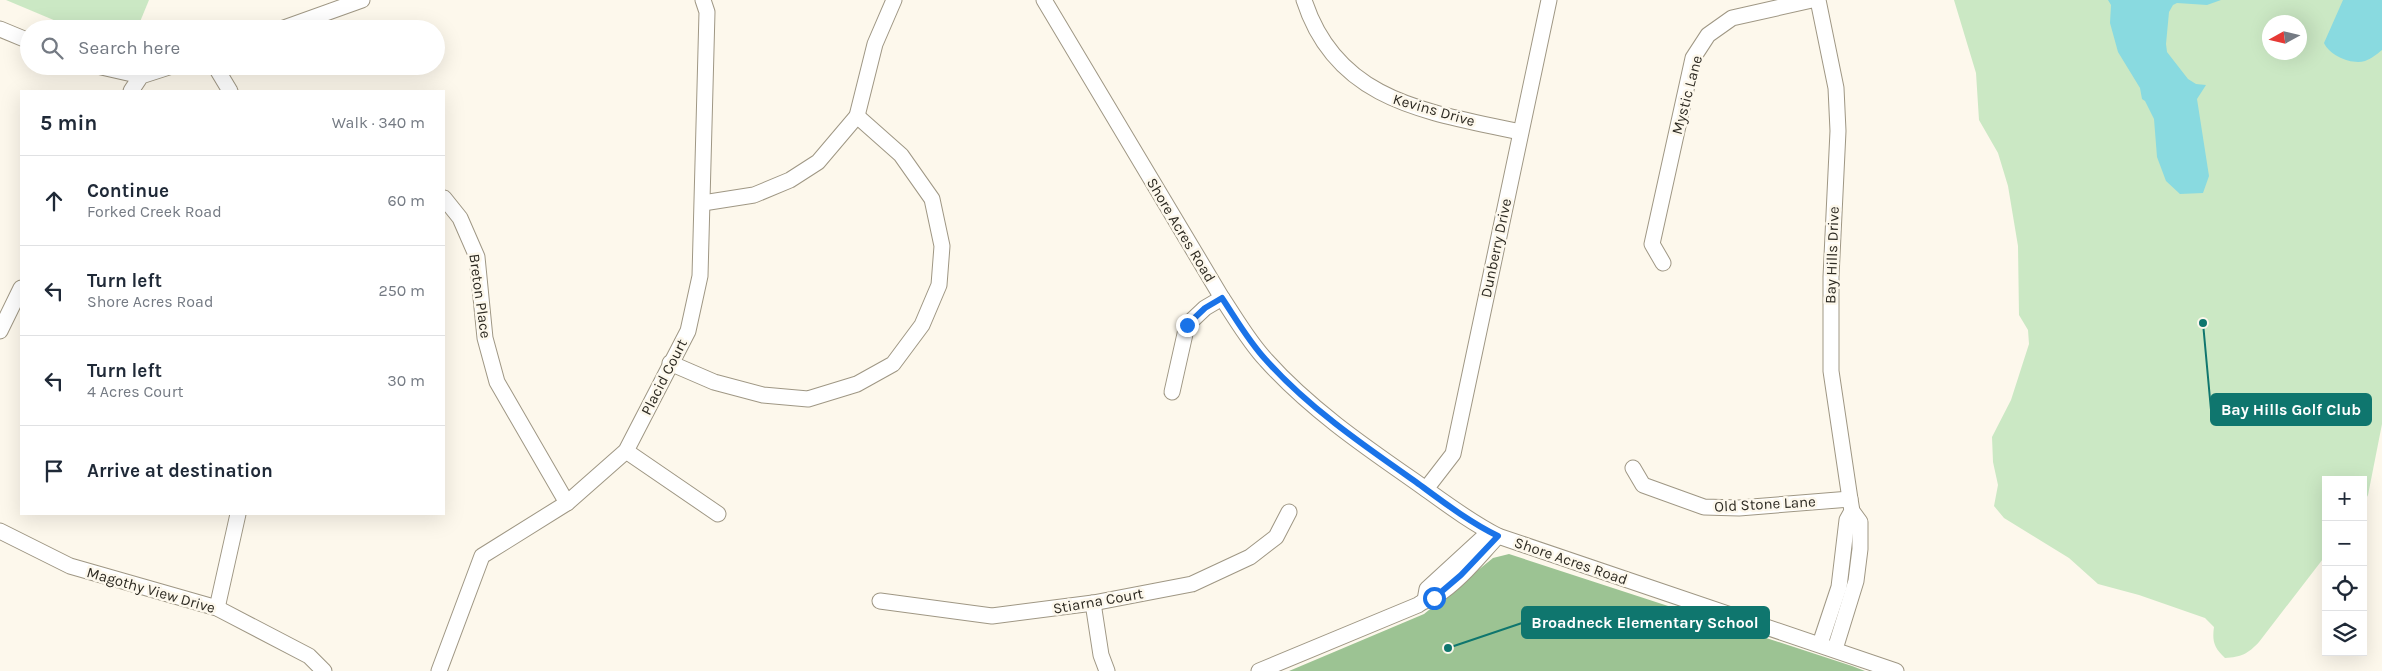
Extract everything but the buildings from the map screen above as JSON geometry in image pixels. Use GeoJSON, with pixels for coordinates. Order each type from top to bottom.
{"type":"FeatureCollection","features":[{"type":"Feature","properties":{"kind":"street"},"geometry":{"type":"LineString","coordinates":[[306,20],[362,0]]}},
{"type":"Feature","properties":{"kind":"street","name":"Placid Court"},"geometry":{"type":"LineString","coordinates":[[440,671],[482,556],[567,503],[626,452],[670,363],[688,332],[700,276],[707,12],[704,0]]}},
{"type":"Feature","properties":{"kind":"street"},"geometry":{"type":"LineString","coordinates":[[703,203],[754,195],[790,180],[818,162],[857,116],[875,44],[894,0]]}},
{"type":"Feature","properties":{"kind":"street","name":"Shore Acres Road"},"geometry":{"type":"LineString","coordinates":[[1044,0],[1222,298],[1266,360],[1294,387],[1361,443],[1494,534],[1896,671]]}},
{"type":"Feature","properties":{"kind":"street","name":"Kevins Drive"},"geometry":{"type":"LineString","coordinates":[[1304,0],[1332,53],[1350,72],[1386,97],[1438,114],[1520,132]]}},
{"type":"Feature","properties":{"kind":"street","name":"Dunberry Drive"},"geometry":{"type":"LineString","coordinates":[[1426,489],[1453,454],[1549,0]]}},
{"type":"Feature","properties":{"kind":"street","name":"Mystic Lane"},"geometry":{"type":"LineString","coordinates":[[1663,263],[1652,244],[1693,58],[1708,35],[1732,18],[1812,0]]}},
{"type":"Feature","properties":{"kind":"street","name":"Bay Hills Drive"},"geometry":{"type":"LineString","coordinates":[[1818,0],[1836,88],[1838,131],[1831,286],[1831,371],[1851,505],[1860,522],[1860,549],[1856,581],[1835,649]]}},
{"type":"Feature","properties":{"kind":"street"},"geometry":{"type":"LineString","coordinates":[[0,29],[20,37]]}},
{"type":"Feature","properties":{"kind":"street"},"geometry":{"type":"LineString","coordinates":[[137,75],[144,75]]}},
{"type":"Feature","properties":{"kind":"street"},"geometry":{"type":"LineString","coordinates":[[220,75],[229,90]]}},
{"type":"Feature","properties":{"kind":"street"},"geometry":{"type":"LineString","coordinates":[[132,90],[141,76]]}},
{"type":"Feature","properties":{"kind":"street"},"geometry":{"type":"LineString","coordinates":[[670,363],[714,382],[763,395],[808,399],[857,384],[893,364],[922,326],[939,285],[942,246],[932,199],[901,155],[857,116]]}},
{"type":"Feature","properties":{"kind":"street","name":"Breton Place"},"geometry":{"type":"LineString","coordinates":[[445,199],[460,218],[477,257],[484,338],[498,382],[567,503]]}},
{"type":"Feature","properties":{"kind":"street"},"geometry":{"type":"LineString","coordinates":[[0,331],[20,290]]}},
{"type":"Feature","properties":{"kind":"street"},"geometry":{"type":"LineString","coordinates":[[1172,392],[1187,325],[1205,308],[1222,298]]}},
{"type":"Feature","properties":{"kind":"street"},"geometry":{"type":"LineString","coordinates":[[626,452],[718,514]]}},
{"type":"Feature","properties":{"kind":"street","name":"Old Stone Lane"},"geometry":{"type":"LineString","coordinates":[[1633,468],[1643,485],[1704,507],[1851,505]]}},
{"type":"Feature","properties":{"kind":"street","name":"Bay Hills Drive"},"geometry":{"type":"LineString","coordinates":[[1820,644],[1839,587],[1847,520],[1851,505]]}},
{"type":"Feature","properties":{"kind":"street","name":"Stiarna Court"},"geometry":{"type":"LineString","coordinates":[[880,601],[992,616],[1093,603],[1192,584],[1250,556],[1263,547],[1276,537],[1288,512]]}},
{"type":"Feature","properties":{"kind":"street"},"geometry":{"type":"LineString","coordinates":[[217,608],[238,515]]}},
{"type":"Feature","properties":{"kind":"street","name":"Magothy View Drive"},"geometry":{"type":"LineString","coordinates":[[0,530],[70,566],[217,608],[309,656],[324,671]]}},
{"type":"Feature","properties":{"kind":"street"},"geometry":{"type":"LineString","coordinates":[[1259,671],[1425,600],[1434,598],[1461,575],[1494,534]]}},
{"type":"Feature","properties":{"kind":"street"},"geometry":{"type":"LineString","coordinates":[[1093,603],[1102,655],[1107,671]]}},
{"type":"Feature","properties":{"kind":"green space"},"geometry":{"type":"Polygon","coordinates":[[[6,0],[149,0],[141,20],[54,20],[6,0]]]}},
{"type":"Feature","properties":{"kind":"green space"},"geometry":{"type":"Polygon","coordinates":[[[1954,0],[2382,0],[2382,424],[2368,495],[2367,497],[2367,476],[2322,476],[2322,560],[2259,642],[2244,654],[2225,658],[2218,651],[2215,644],[2213,636],[2214,627],[2205,618],[2139,595],[2098,584],[2069,558],[2004,518],[1994,506],[1998,485],[1993,462],[1992,437],[2011,400],[2029,344],[2028,330],[2019,315],[2018,246],[2008,186],[1998,153],[1979,120],[1976,73],[1954,0]]]}},
{"type":"Feature","properties":{"kind":"green space"},"geometry":{"type":"Polygon","coordinates":[[[1509,554],[1865,671],[1289,671],[1424,614],[1493,558],[1509,554]]]}},
{"type":"Feature","properties":{"kind":"water"},"geometry":{"type":"Polygon","coordinates":[[[2108,0],[2221,0],[2207,5],[2177,3],[2173,5],[2169,12],[2166,44],[2167,52],[2188,79],[2196,84],[2206,85],[2197,99],[2209,176],[2203,193],[2180,194],[2166,181],[2157,157],[2154,119],[2145,101],[2142,99],[2140,88],[2118,52],[2110,23],[2111,5],[2108,0]]]}},
{"type":"Feature","properties":{"kind":"water"},"geometry":{"type":"Polygon","coordinates":[[[2343,0],[2382,0],[2382,50],[2365,61],[2354,62],[2342,58],[2331,52],[2324,43],[2343,0]]]}},
{"type":"Feature","properties":{"kind":"place","name":"Bay Hills Golf Club"},"geometry":{"type":"Point","coordinates":[2203,323]}},
{"type":"Feature","properties":{"kind":"place","name":"Broadneck Elementary School"},"geometry":{"type":"Point","coordinates":[1448,648]}},
{"type":"Feature","properties":{"kind":"route"},"geometry":{"type":"LineString","coordinates":[[1187,325],[1205,308],[1222,298],[1266,360],[1316,408],[1361,443],[1471,521],[1498,536],[1461,575],[1434,598]]}}]}
